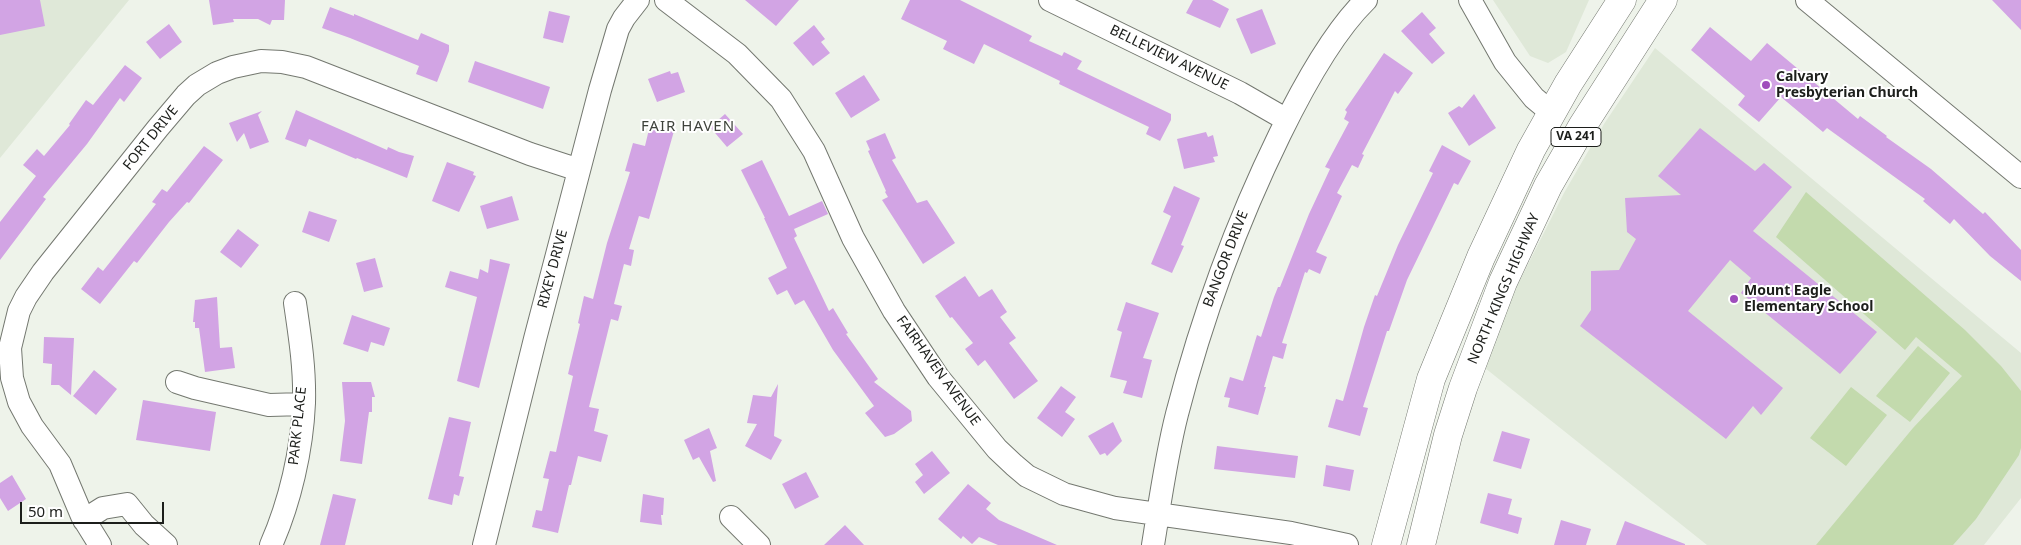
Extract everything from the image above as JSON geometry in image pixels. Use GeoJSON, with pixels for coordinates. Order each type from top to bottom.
{"type":"FeatureCollection","features":[{"type":"Feature","properties":{"kind":"main road","name":"VA 241"},"geometry":{"type":"LineString","coordinates":[[1386,545],[1431,379],[1481,257],[1531,150],[1572,78],[1622,0]]}},
{"type":"Feature","properties":{"kind":"main road","name":"NORTH KINGS HIGHWAY"},"geometry":{"type":"LineString","coordinates":[[1422,545],[1448,435],[1503,282],[1548,186],[1583,125],[1663,0]]}},
{"type":"Feature","properties":{"kind":"street","name":"RIXEY DRIVE"},"geometry":{"type":"LineString","coordinates":[[484,545],[579,170],[618,30],[624,18],[638,0]]}},
{"type":"Feature","properties":{"kind":"street","name":"FAIRHAVEN AVENUE"},"geometry":{"type":"LineString","coordinates":[[666,0],[737,54],[781,99],[814,151],[853,238],[894,311],[938,377],[997,449],[1028,476],[1064,494],[1115,508],[1291,533],[1347,545]]}},
{"type":"Feature","properties":{"kind":"street","name":"BELLEVIEW AVENUE"},"geometry":{"type":"LineString","coordinates":[[1050,0],[1240,93],[1287,120]]}},
{"type":"Feature","properties":{"kind":"street","name":"BANGOR DRIVE"},"geometry":{"type":"LineString","coordinates":[[1153,545],[1176,416],[1200,330],[1218,278],[1254,188],[1287,120],[1330,46],[1366,0]]}},
{"type":"Feature","properties":{"kind":"street"},"geometry":{"type":"LineString","coordinates":[[1470,0],[1505,62],[1534,98],[1552,113]]}},
{"type":"Feature","properties":{"kind":"street"},"geometry":{"type":"LineString","coordinates":[[1807,0],[2021,177]]}},
{"type":"Feature","properties":{"kind":"street","name":"FORT DRIVE"},"geometry":{"type":"LineString","coordinates":[[100,545],[84,520],[60,464],[32,426],[19,402],[12,378],[11,338],[19,311],[43,272],[158,128],[197,85],[233,67],[261,61],[282,62],[306,67],[530,154],[579,170]]}},
{"type":"Feature","properties":{"kind":"street","name":"PARK PLACE"},"geometry":{"type":"LineString","coordinates":[[271,545],[277,530],[296,460],[304,404],[303,354],[296,304]]}},
{"type":"Feature","properties":{"kind":"street"},"geometry":{"type":"LineString","coordinates":[[1451,330],[1480,344]]}},
{"type":"Feature","properties":{"kind":"street"},"geometry":{"type":"LineString","coordinates":[[177,382],[269,405],[304,404]]}},
{"type":"Feature","properties":{"kind":"street"},"geometry":{"type":"LineString","coordinates":[[84,520],[103,508],[127,504],[144,525],[166,545]]}},
{"type":"Feature","properties":{"kind":"street"},"geometry":{"type":"LineString","coordinates":[[731,516],[759,545]]}},
{"type":"Feature","properties":{"kind":"shaded area"},"geometry":{"type":"Polygon","coordinates":[[[0,0],[129,0],[0,158],[0,0]]]}},
{"type":"Feature","properties":{"kind":"shaded area"},"geometry":{"type":"Polygon","coordinates":[[[1493,0],[1589,0],[1566,52],[1548,63],[1530,56],[1493,0]]]}},
{"type":"Feature","properties":{"kind":"shaded area","name":"Mount Eagle Elementary School"},"geometry":{"type":"Polygon","coordinates":[[[1655,48],[2021,353],[2021,498],[1984,545],[1707,545],[1485,368],[1508,304],[1564,193],[1604,124],[1655,48]]]}},
{"type":"Feature","properties":{"kind":"green space"},"geometry":{"type":"Polygon","coordinates":[[[1806,192],[1965,330],[2001,366],[2021,391],[2021,448],[2019,455],[1976,519],[1953,545],[1816,545],[1913,428],[1962,376],[1916,337],[1905,350],[1776,237],[1806,192]]]}},
{"type":"Feature","properties":{"kind":"green space"},"geometry":{"type":"Polygon","coordinates":[[[1918,346],[1950,373],[1910,422],[1876,396],[1918,346]]]}},
{"type":"Feature","properties":{"kind":"green space"},"geometry":{"type":"Polygon","coordinates":[[[1851,387],[1887,415],[1846,466],[1810,438],[1851,387]]]}},
{"type":"Feature","properties":{"kind":"building"},"geometry":{"type":"Polygon","coordinates":[[[0,0],[40,0],[45,26],[0,35],[0,0]]]}},
{"type":"Feature","properties":{"kind":"building"},"geometry":{"type":"Polygon","coordinates":[[[209,0],[285,0],[284,20],[272,20],[270,25],[258,19],[233,19],[234,22],[213,25],[209,0]]]}},
{"type":"Feature","properties":{"kind":"building"},"geometry":{"type":"Polygon","coordinates":[[[745,0],[799,0],[776,26],[745,0]]]}},
{"type":"Feature","properties":{"kind":"building"},"geometry":{"type":"Polygon","coordinates":[[[910,0],[960,0],[1032,36],[1029,41],[1062,56],[1064,52],[1082,61],[1077,69],[1171,114],[1171,120],[1160,141],[1146,134],[1149,127],[1059,84],[1060,81],[984,44],[974,64],[943,49],[947,41],[901,19],[910,0]]]}},
{"type":"Feature","properties":{"kind":"building"},"geometry":{"type":"Polygon","coordinates":[[[1193,0],[1212,0],[1229,9],[1220,28],[1186,13],[1193,0]]]}},
{"type":"Feature","properties":{"kind":"building"},"geometry":{"type":"Polygon","coordinates":[[[1992,0],[2021,0],[2021,30],[1992,0]]]}},
{"type":"Feature","properties":{"kind":"building"},"geometry":{"type":"Polygon","coordinates":[[[330,7],[354,16],[354,14],[418,40],[421,33],[449,45],[449,51],[437,82],[416,74],[419,66],[322,28],[330,7]]]}},
{"type":"Feature","properties":{"kind":"building"},"geometry":{"type":"Polygon","coordinates":[[[1262,9],[1276,44],[1251,54],[1236,19],[1262,9]]]}},
{"type":"Feature","properties":{"kind":"building"},"geometry":{"type":"Polygon","coordinates":[[[549,11],[570,16],[563,43],[543,38],[549,11]]]}},
{"type":"Feature","properties":{"kind":"building"},"geometry":{"type":"Polygon","coordinates":[[[1422,12],[1436,28],[1429,34],[1445,53],[1432,64],[1401,31],[1422,12]]]}},
{"type":"Feature","properties":{"kind":"building"},"geometry":{"type":"Polygon","coordinates":[[[169,24],[182,42],[160,59],[146,42],[169,24]]]}},
{"type":"Feature","properties":{"kind":"building"},"geometry":{"type":"Polygon","coordinates":[[[814,25],[825,39],[821,42],[830,53],[813,66],[793,43],[814,25]]]}},
{"type":"Feature","properties":{"kind":"building"},"geometry":{"type":"Polygon","coordinates":[[[1710,27],[1751,61],[1767,43],[1858,119],[1860,116],[1931,169],[1983,214],[1985,212],[2021,250],[2021,281],[1990,256],[1954,219],[1950,224],[1923,201],[1925,199],[1827,128],[1823,132],[1781,97],[1759,122],[1738,105],[1745,96],[1691,50],[1710,27]]]}},
{"type":"Feature","properties":{"kind":"building"},"geometry":{"type":"Polygon","coordinates":[[[1384,53],[1413,73],[1398,94],[1395,91],[1362,154],[1364,155],[1358,168],[1352,165],[1337,193],[1342,196],[1316,252],[1327,257],[1320,274],[1309,269],[1307,273],[1305,272],[1282,343],[1287,344],[1283,359],[1273,356],[1258,415],[1228,407],[1230,398],[1224,397],[1230,377],[1243,381],[1257,335],[1261,337],[1278,287],[1280,287],[1309,214],[1330,169],[1325,167],[1349,122],[1344,119],[1347,112],[1345,110],[1384,53]]]}},
{"type":"Feature","properties":{"kind":"building"},"geometry":{"type":"Polygon","coordinates":[[[475,61],[550,87],[543,109],[468,82],[475,61]]]}},
{"type":"Feature","properties":{"kind":"building"},"geometry":{"type":"Polygon","coordinates":[[[125,65],[142,78],[124,102],[120,98],[87,144],[43,197],[46,199],[0,260],[0,222],[36,176],[23,165],[37,149],[44,156],[70,125],[86,100],[93,105],[125,65]]]}},
{"type":"Feature","properties":{"kind":"building"},"geometry":{"type":"Polygon","coordinates":[[[670,71],[671,74],[678,72],[685,92],[657,102],[648,79],[670,71]]]}},
{"type":"Feature","properties":{"kind":"building"},"geometry":{"type":"Polygon","coordinates":[[[864,75],[880,100],[851,118],[835,93],[864,75]]]}},
{"type":"Feature","properties":{"kind":"building"},"geometry":{"type":"Polygon","coordinates":[[[1474,94],[1496,128],[1469,146],[1448,113],[1459,106],[1462,108],[1474,94]]]}},
{"type":"Feature","properties":{"kind":"building"},"geometry":{"type":"Polygon","coordinates":[[[296,110],[387,150],[388,147],[414,156],[407,178],[309,139],[306,147],[285,139],[296,110]]]}},
{"type":"Feature","properties":{"kind":"building"},"geometry":{"type":"Polygon","coordinates":[[[262,111],[258,115],[269,142],[250,149],[244,133],[237,142],[229,123],[262,111]]]}},
{"type":"Feature","properties":{"kind":"building"},"geometry":{"type":"Polygon","coordinates":[[[725,114],[743,134],[727,147],[710,127],[725,114]]]}},
{"type":"Feature","properties":{"kind":"building"},"geometry":{"type":"Polygon","coordinates":[[[650,125],[674,131],[649,219],[639,216],[629,249],[634,250],[631,266],[624,264],[614,304],[622,306],[618,321],[611,319],[589,407],[599,409],[594,431],[608,435],[601,462],[578,456],[558,533],[532,527],[536,510],[542,511],[549,479],[543,478],[550,451],[556,452],[573,376],[568,374],[580,324],[578,323],[584,296],[593,299],[607,243],[630,172],[625,171],[633,143],[645,146],[650,125]]]}},
{"type":"Feature","properties":{"kind":"building"},"geometry":{"type":"Polygon","coordinates":[[[1700,128],[1755,171],[1764,163],[1792,187],[1753,231],[1877,332],[1840,374],[1741,293],[1751,278],[1730,260],[1688,311],[1783,388],[1761,415],[1753,406],[1726,439],[1580,326],[1591,310],[1591,271],[1619,270],[1636,239],[1627,232],[1625,198],[1681,195],[1658,176],[1700,128]]]}},
{"type":"Feature","properties":{"kind":"building"},"geometry":{"type":"Polygon","coordinates":[[[1206,132],[1208,137],[1213,135],[1218,156],[1213,157],[1215,162],[1184,169],[1177,139],[1206,132]]]}},
{"type":"Feature","properties":{"kind":"building"},"geometry":{"type":"Polygon","coordinates":[[[885,133],[896,158],[892,160],[917,203],[927,200],[955,243],[923,264],[882,200],[888,197],[868,151],[870,150],[866,141],[885,133]]]}},
{"type":"Feature","properties":{"kind":"building"},"geometry":{"type":"Polygon","coordinates":[[[1442,145],[1471,161],[1458,185],[1454,183],[1407,280],[1389,331],[1387,331],[1363,407],[1368,408],[1360,436],[1328,427],[1336,399],[1343,401],[1375,295],[1377,296],[1398,245],[1433,173],[1429,171],[1442,145]]]}},
{"type":"Feature","properties":{"kind":"building"},"geometry":{"type":"Polygon","coordinates":[[[204,146],[223,160],[189,203],[187,202],[169,222],[137,263],[134,261],[100,304],[81,289],[98,267],[103,271],[156,204],[152,202],[162,189],[167,192],[204,146]]]}},
{"type":"Feature","properties":{"kind":"building"},"geometry":{"type":"Polygon","coordinates":[[[762,160],[789,216],[822,201],[828,214],[794,229],[797,236],[794,238],[829,311],[833,308],[848,333],[846,334],[878,379],[874,382],[911,411],[912,421],[894,434],[885,437],[865,413],[874,406],[833,350],[804,300],[795,305],[787,290],[777,295],[768,278],[787,268],[741,170],[762,160]]]}},
{"type":"Feature","properties":{"kind":"building"},"geometry":{"type":"Polygon","coordinates":[[[447,162],[474,172],[473,175],[476,176],[459,212],[432,201],[447,162]]]}},
{"type":"Feature","properties":{"kind":"building"},"geometry":{"type":"Polygon","coordinates":[[[1174,186],[1200,198],[1181,245],[1184,246],[1172,273],[1151,264],[1171,216],[1163,212],[1174,186]]]}},
{"type":"Feature","properties":{"kind":"building"},"geometry":{"type":"Polygon","coordinates":[[[512,196],[519,220],[487,229],[480,206],[512,196]]]}},
{"type":"Feature","properties":{"kind":"building"},"geometry":{"type":"Polygon","coordinates":[[[309,211],[337,220],[329,242],[302,232],[309,211]]]}},
{"type":"Feature","properties":{"kind":"building"},"geometry":{"type":"Polygon","coordinates":[[[238,229],[259,245],[241,268],[220,252],[238,229]]]}},
{"type":"Feature","properties":{"kind":"building"},"geometry":{"type":"Polygon","coordinates":[[[375,258],[383,287],[364,292],[356,263],[375,258]]]}},
{"type":"Feature","properties":{"kind":"building"},"geometry":{"type":"Polygon","coordinates":[[[490,259],[510,264],[479,388],[457,381],[477,297],[445,287],[450,271],[478,279],[480,269],[488,273],[490,259]]]}},
{"type":"Feature","properties":{"kind":"building"},"geometry":{"type":"Polygon","coordinates":[[[965,276],[979,297],[992,289],[1007,312],[1000,317],[1016,338],[1009,343],[1038,381],[1014,399],[985,360],[978,366],[965,349],[973,343],[952,317],[950,318],[935,296],[965,276]]]}},
{"type":"Feature","properties":{"kind":"building"},"geometry":{"type":"Polygon","coordinates":[[[217,297],[220,348],[232,347],[235,368],[205,372],[199,328],[195,328],[195,322],[193,322],[195,300],[217,297]]]}},
{"type":"Feature","properties":{"kind":"building"},"geometry":{"type":"Polygon","coordinates":[[[1126,302],[1159,313],[1143,358],[1152,360],[1142,398],[1123,393],[1127,381],[1110,377],[1122,332],[1117,330],[1126,302]]]}},
{"type":"Feature","properties":{"kind":"building"},"geometry":{"type":"Polygon","coordinates":[[[352,315],[390,328],[384,346],[371,342],[368,352],[343,344],[352,315]]]}},
{"type":"Feature","properties":{"kind":"building"},"geometry":{"type":"Polygon","coordinates":[[[44,337],[74,338],[71,395],[59,385],[51,385],[52,364],[43,363],[44,337]]]}},
{"type":"Feature","properties":{"kind":"building"},"geometry":{"type":"Polygon","coordinates":[[[94,370],[117,389],[96,415],[73,396],[94,370]]]}},
{"type":"Feature","properties":{"kind":"building"},"geometry":{"type":"Polygon","coordinates":[[[342,382],[371,382],[375,397],[372,397],[372,412],[369,412],[362,464],[340,461],[345,421],[342,382]]]}},
{"type":"Feature","properties":{"kind":"building"},"geometry":{"type":"Polygon","coordinates":[[[778,384],[774,436],[782,440],[771,460],[745,446],[757,424],[747,423],[753,395],[771,397],[778,384]]]}},
{"type":"Feature","properties":{"kind":"building"},"geometry":{"type":"Polygon","coordinates":[[[1061,386],[1076,397],[1065,412],[1075,419],[1062,437],[1037,418],[1061,386]]]}},
{"type":"Feature","properties":{"kind":"building"},"geometry":{"type":"Polygon","coordinates":[[[143,400],[216,412],[210,451],[136,440],[143,400]]]}},
{"type":"Feature","properties":{"kind":"building"},"geometry":{"type":"Polygon","coordinates":[[[449,417],[471,422],[459,476],[464,477],[459,496],[454,494],[452,505],[428,499],[449,417]]]}},
{"type":"Feature","properties":{"kind":"building"},"geometry":{"type":"Polygon","coordinates":[[[1113,422],[1122,441],[1107,456],[1105,453],[1100,455],[1088,436],[1113,422]]]}},
{"type":"Feature","properties":{"kind":"building"},"geometry":{"type":"Polygon","coordinates":[[[709,428],[717,448],[710,451],[716,481],[713,482],[699,457],[693,460],[684,440],[709,428]]]}},
{"type":"Feature","properties":{"kind":"building"},"geometry":{"type":"Polygon","coordinates":[[[1502,431],[1530,439],[1521,469],[1493,461],[1502,431]]]}},
{"type":"Feature","properties":{"kind":"building"},"geometry":{"type":"Polygon","coordinates":[[[1217,446],[1298,456],[1295,478],[1214,469],[1217,446]]]}},
{"type":"Feature","properties":{"kind":"building"},"geometry":{"type":"Polygon","coordinates":[[[932,451],[950,473],[924,494],[915,482],[923,475],[915,464],[932,451]]]}},
{"type":"Feature","properties":{"kind":"building"},"geometry":{"type":"Polygon","coordinates":[[[1326,465],[1354,470],[1350,491],[1323,486],[1326,465]]]}},
{"type":"Feature","properties":{"kind":"building"},"geometry":{"type":"Polygon","coordinates":[[[806,472],[819,497],[795,509],[782,484],[806,472]]]}},
{"type":"Feature","properties":{"kind":"building"},"geometry":{"type":"Polygon","coordinates":[[[12,475],[26,499],[8,511],[0,498],[0,483],[12,475]]]}},
{"type":"Feature","properties":{"kind":"building"},"geometry":{"type":"Polygon","coordinates":[[[968,484],[991,503],[986,509],[999,520],[1057,545],[998,545],[979,537],[972,544],[963,536],[961,539],[938,519],[968,484]]]}},
{"type":"Feature","properties":{"kind":"building"},"geometry":{"type":"Polygon","coordinates":[[[1488,493],[1512,499],[1508,514],[1522,518],[1518,534],[1480,523],[1488,493]]]}},
{"type":"Feature","properties":{"kind":"building"},"geometry":{"type":"Polygon","coordinates":[[[333,494],[356,499],[345,545],[320,545],[333,494]]]}},
{"type":"Feature","properties":{"kind":"building"},"geometry":{"type":"Polygon","coordinates":[[[643,494],[664,498],[663,515],[661,515],[662,525],[640,522],[643,494]]]}},
{"type":"Feature","properties":{"kind":"building"},"geometry":{"type":"Polygon","coordinates":[[[1561,520],[1591,529],[1586,545],[1554,545],[1561,520]]]}},
{"type":"Feature","properties":{"kind":"building"},"geometry":{"type":"Polygon","coordinates":[[[1625,521],[1685,544],[1685,545],[1616,545],[1625,521]]]}},
{"type":"Feature","properties":{"kind":"building"},"geometry":{"type":"Polygon","coordinates":[[[845,525],[864,545],[824,545],[845,525]]]}},
{"type":"Feature","properties":{"kind":"place","name":"Calvary Presbyterian Church"},"geometry":{"type":"Point","coordinates":[1766,85]}},
{"type":"Feature","properties":{"kind":"place","name":"Mount Eagle Elementary School"},"geometry":{"type":"Point","coordinates":[1734,299]}},
{"type":"Feature","properties":{"kind":"district","name":"FAIR HAVEN"},"geometry":{"type":"Point","coordinates":[688,127]}}]}
